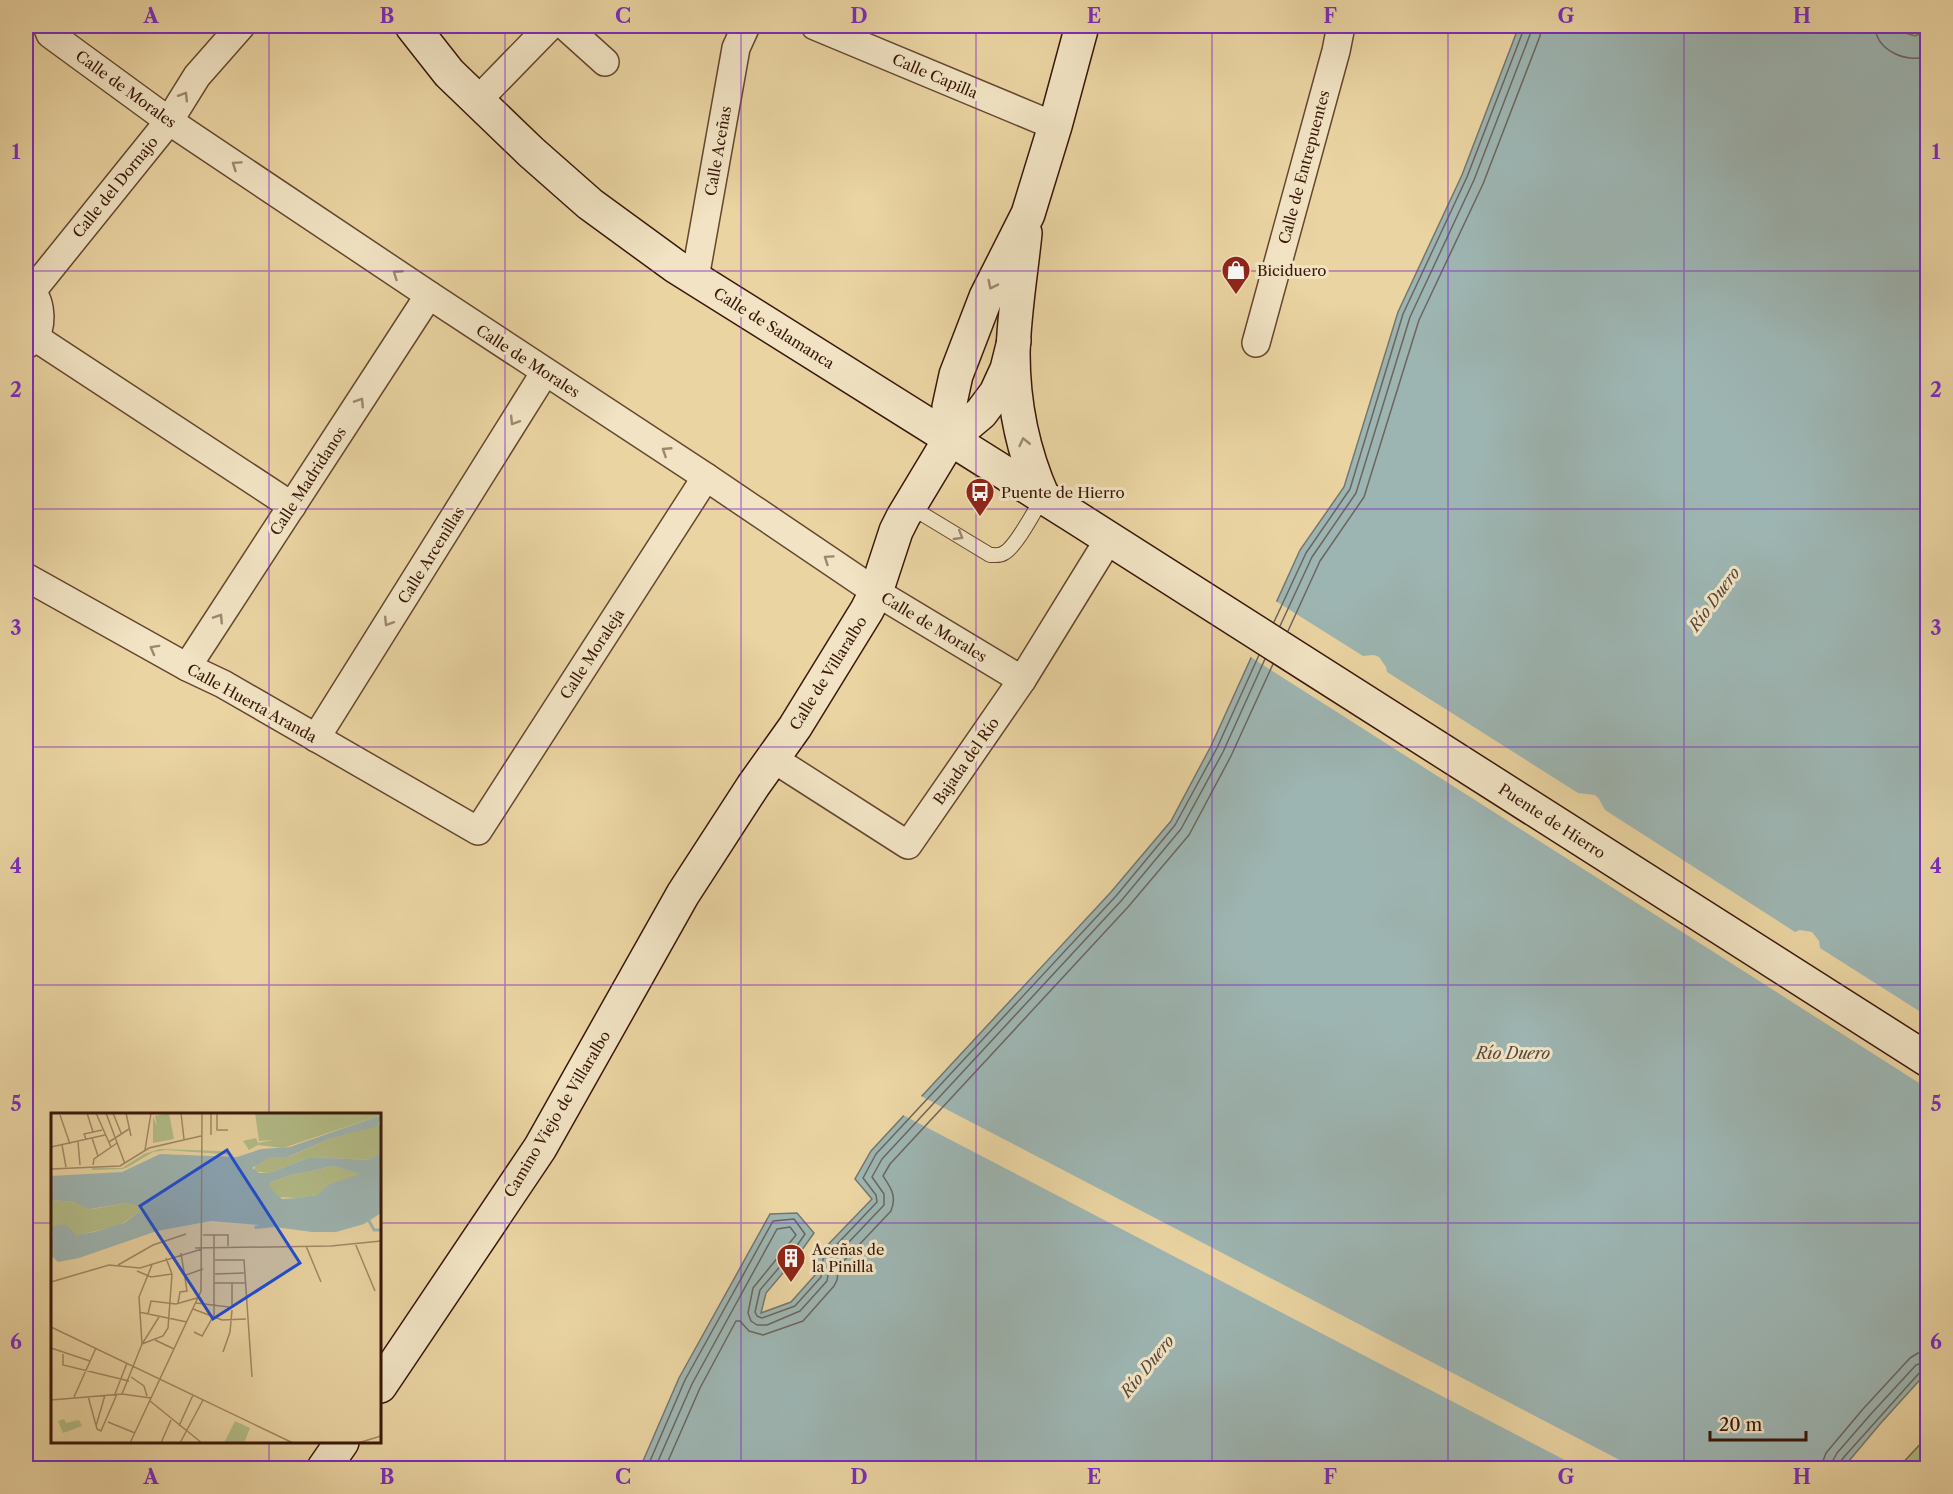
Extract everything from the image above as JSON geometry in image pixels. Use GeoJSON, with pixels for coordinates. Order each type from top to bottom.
{"type":"FeatureCollection","features":[{"type":"Feature","properties":{"kind":"street","name":"Calle de Morales"},"geometry":{"type":"LineString","coordinates":[[47,26],[50,34],[169,121],[429,296],[706,477],[876,592],[1022,681]]}},
{"type":"Feature","properties":{"kind":"street","name":"Calle del Dornajo"},"geometry":{"type":"LineString","coordinates":[[29,289],[169,121],[197,76],[241,26]]}},
{"type":"Feature","properties":{"kind":"street","name":"Calle de Salamanca"},"geometry":{"type":"LineString","coordinates":[[412,26],[449,73],[531,152],[590,204],[675,266],[1176,582]]}},
{"type":"Feature","properties":{"kind":"street"},"geometry":{"type":"LineString","coordinates":[[478,100],[550,26]]}},
{"type":"Feature","properties":{"kind":"street"},"geometry":{"type":"LineString","coordinates":[[565,26],[605,62]]}},
{"type":"Feature","properties":{"kind":"street","name":"Calle Aceñas"},"geometry":{"type":"LineString","coordinates":[[695,278],[736,48],[746,26]]}},
{"type":"Feature","properties":{"kind":"street","name":"Calle Capilla"},"geometry":{"type":"LineString","coordinates":[[815,26],[1055,126]]}},
{"type":"Feature","properties":{"kind":"street"},"geometry":{"type":"LineString","coordinates":[[950,439],[949,407],[956,375],[986,297],[1028,214],[1082,26]]}},
{"type":"Feature","properties":{"kind":"street","name":"Calle de Entrepuentes"},"geometry":{"type":"LineString","coordinates":[[1256,343],[1341,26]]}},
{"type":"Feature","properties":{"kind":"street"},"geometry":{"type":"LineString","coordinates":[[1028,214],[1014,341],[1015,387],[1029,460],[1043,497]]}},
{"type":"Feature","properties":{"kind":"street"},"geometry":{"type":"LineString","coordinates":[[29,289],[41,314],[31,342],[292,506]]}},
{"type":"Feature","properties":{"kind":"street","name":"Calle Madridanos"},"geometry":{"type":"LineString","coordinates":[[187,667],[429,296]]}},
{"type":"Feature","properties":{"kind":"street"},"geometry":{"type":"LineString","coordinates":[[950,439],[981,413],[996,393],[1007,369],[1014,341]]}},
{"type":"Feature","properties":{"kind":"street","name":"Calle Arcenillas"},"geometry":{"type":"LineString","coordinates":[[316,738],[545,372]]}},
{"type":"Feature","properties":{"kind":"street","name":"Calle de Villaralbo"},"geometry":{"type":"LineString","coordinates":[[683,894],[772,758],[795,727],[867,610],[876,592],[896,531],[950,439]]}},
{"type":"Feature","properties":{"kind":"street","name":"Calle Moraleja"},"geometry":{"type":"LineString","coordinates":[[478,831],[706,477]]}},
{"type":"Feature","properties":{"kind":"street","name":"Bajada del Río"},"geometry":{"type":"LineString","coordinates":[[772,758],[908,845],[1022,681],[1109,539]]}},
{"type":"Feature","properties":{"kind":"street","name":"Calle Huerta Aranda"},"geometry":{"type":"LineString","coordinates":[[26,577],[187,667],[222,684],[478,831]]}},
{"type":"Feature","properties":{"kind":"street","name":"Puente de Hierro"},"geometry":{"type":"LineString","coordinates":[[1176,582],[1928,1060]]}},
{"type":"Feature","properties":{"kind":"street","name":"Camino Viejo de Villaralbo"},"geometry":{"type":"LineString","coordinates":[[381,1385],[540,1148],[683,894]]}},
{"type":"Feature","properties":{"kind":"street"},"geometry":{"type":"LineString","coordinates":[[324,1468],[341,1443]]}},
{"type":"Feature","properties":{"kind":"lane"},"geometry":{"type":"LineString","coordinates":[[909,506],[990,555],[1001,555],[1010,549],[1043,497]]}},
{"type":"Feature","properties":{"kind":"green space"},"geometry":{"type":"Polygon","coordinates":[[[1896,26],[1927,26],[1927,31],[1915,36],[1901,32],[1896,26]]]}},
{"type":"Feature","properties":{"kind":"green space"},"geometry":{"type":"Polygon","coordinates":[[[1927,1437],[1927,1468],[1898,1468],[1927,1437]]]}},
{"type":"Feature","properties":{"kind":"water","name":"Río Duero"},"geometry":{"type":"Polygon","coordinates":[[[1519,26],[1896,26],[1902,32],[1915,36],[1927,31],[1927,1372],[1843,1468],[640,1468],[679,1378],[770,1214],[797,1213],[814,1233],[766,1293],[761,1313],[791,1302],[816,1274],[816,1257],[872,1199],[855,1179],[871,1151],[1111,892],[1171,821],[1211,746],[1300,550],[1344,487],[1398,312],[1462,175],[1519,26]]]}},
{"type":"Feature","properties":{"kind":"pier"},"geometry":{"type":"Polygon","coordinates":[[[1274,600],[1363,656],[1379,657],[1387,672],[1578,793],[1595,795],[1605,810],[1795,932],[1800,930],[1812,932],[1819,941],[1820,948],[1927,1016],[1927,1088],[1249,656],[1274,600]]]}},
{"type":"Feature","properties":{"kind":"pier"},"geometry":{"type":"Polygon","coordinates":[[[919,1095],[1635,1468],[1580,1468],[901,1114],[919,1095]]]}},
{"type":"Feature","properties":{"kind":"place","name":"Biciduero"},"geometry":{"type":"Point","coordinates":[1236,296]}},
{"type":"Feature","properties":{"kind":"place","name":"Puente de Hierro"},"geometry":{"type":"Point","coordinates":[980,518]}},
{"type":"Feature","properties":{"kind":"place","name":"Aceñas de la Pinilla"},"geometry":{"type":"Point","coordinates":[791,1284]}}]}
